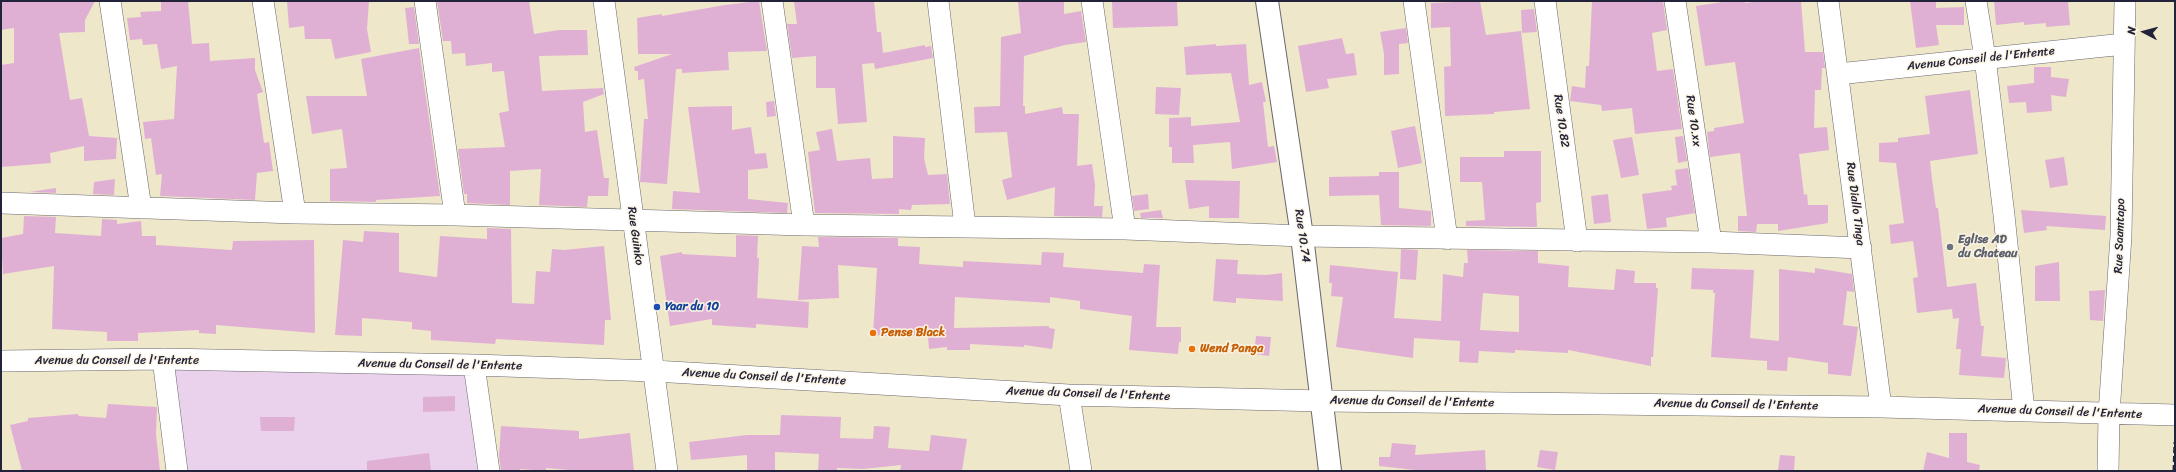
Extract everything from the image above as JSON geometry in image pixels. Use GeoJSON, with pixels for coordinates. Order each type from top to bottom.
{"type":"FeatureCollection","features":[{"type":"Feature","properties":{"kind":"main road","name":"Rue 10.74"},"geometry":{"type":"LineString","coordinates":[[1267,1],[1302,236],[1323,401],[1330,471]]}},
{"type":"Feature","properties":{"kind":"street"},"geometry":{"type":"LineString","coordinates":[[110,1],[141,208]]}},
{"type":"Feature","properties":{"kind":"street"},"geometry":{"type":"LineString","coordinates":[[263,1],[295,213]]}},
{"type":"Feature","properties":{"kind":"street"},"geometry":{"type":"LineString","coordinates":[[425,1],[455,215]]}},
{"type":"Feature","properties":{"kind":"street","name":"Rue Guinko"},"geometry":{"type":"LineString","coordinates":[[604,1],[667,471]]}},
{"type":"Feature","properties":{"kind":"street"},"geometry":{"type":"LineString","coordinates":[[772,1],[804,225]]}},
{"type":"Feature","properties":{"kind":"street"},"geometry":{"type":"LineString","coordinates":[[938,1],[965,226]]}},
{"type":"Feature","properties":{"kind":"street"},"geometry":{"type":"LineString","coordinates":[[1092,1],[1125,229]]}},
{"type":"Feature","properties":{"kind":"street"},"geometry":{"type":"LineString","coordinates":[[1414,1],[1447,239]]}},
{"type":"Feature","properties":{"kind":"street","name":"Rue 10.82"},"geometry":{"type":"LineString","coordinates":[[1545,1],[1577,241]]}},
{"type":"Feature","properties":{"kind":"street","name":"Rue 10.xx"},"geometry":{"type":"LineString","coordinates":[[1676,1],[1711,242]]}},
{"type":"Feature","properties":{"kind":"street","name":"Rue Diallo Tinga"},"geometry":{"type":"LineString","coordinates":[[1828,1],[1881,407]]}},
{"type":"Feature","properties":{"kind":"street"},"geometry":{"type":"LineString","coordinates":[[1976,1],[1985,58],[2024,411]]}},
{"type":"Feature","properties":{"kind":"street","name":"Rue Saamtapo"},"geometry":{"type":"LineString","coordinates":[[2108,471],[2109,414],[2121,236],[2125,1]]}},
{"type":"Feature","properties":{"kind":"street","name":"Avenue Conseil de l'Entente"},"geometry":{"type":"LineString","coordinates":[[1838,74],[2124,44]]}},
{"type":"Feature","properties":{"kind":"street"},"geometry":{"type":"LineString","coordinates":[[1,203],[295,213],[455,215],[804,225],[1125,229],[1302,236],[1447,239],[1711,242],[1861,248]]}},
{"type":"Feature","properties":{"kind":"street"},"geometry":{"type":"LineString","coordinates":[[163,359],[177,471]]}},
{"type":"Feature","properties":{"kind":"street","name":"Avenue du Conseil de l'Entente"},"geometry":{"type":"LineString","coordinates":[[1,361],[163,359],[474,365],[654,371],[1069,395],[1323,401],[1881,407],[2175,415]]}},
{"type":"Feature","properties":{"kind":"street"},"geometry":{"type":"LineString","coordinates":[[474,365],[489,471]]}},
{"type":"Feature","properties":{"kind":"street"},"geometry":{"type":"LineString","coordinates":[[1069,395],[1080,471]]}},
{"type":"Feature","properties":{"kind":"shaded area"},"geometry":{"type":"Polygon","coordinates":[[[167,362],[464,369],[478,471],[182,471],[167,362]]]}},
{"type":"Feature","properties":{"kind":"building"},"geometry":{"type":"Polygon","coordinates":[[[1,1],[95,1],[85,20],[85,32],[59,33],[70,100],[82,98],[89,136],[117,138],[116,159],[84,161],[84,146],[50,153],[51,163],[1,167],[1,65],[14,63],[14,28],[1,30],[1,1]]]}},
{"type":"Feature","properties":{"kind":"building"},"geometry":{"type":"Polygon","coordinates":[[[161,1],[188,1],[192,44],[209,43],[210,61],[255,58],[255,70],[263,92],[257,94],[264,143],[269,142],[273,171],[257,173],[255,200],[160,196],[162,174],[156,175],[151,138],[145,139],[143,122],[174,119],[177,66],[161,69],[157,44],[143,45],[142,39],[130,40],[127,18],[141,17],[140,12],[161,11],[161,1]]]}},
{"type":"Feature","properties":{"kind":"building"},"geometry":{"type":"Polygon","coordinates":[[[287,1],[369,1],[367,29],[371,52],[335,59],[331,39],[305,39],[304,26],[289,28],[287,1]]]}},
{"type":"Feature","properties":{"kind":"building"},"geometry":{"type":"Polygon","coordinates":[[[437,1],[529,1],[534,34],[559,30],[587,30],[588,55],[539,56],[542,91],[603,88],[604,94],[583,102],[585,132],[597,130],[604,178],[609,178],[608,196],[588,196],[587,207],[539,205],[541,169],[510,171],[510,205],[467,203],[467,194],[464,194],[458,149],[505,147],[499,113],[509,111],[504,71],[492,72],[492,63],[466,66],[465,53],[452,54],[451,41],[443,41],[437,1]]]}},
{"type":"Feature","properties":{"kind":"building"},"geometry":{"type":"Polygon","coordinates":[[[759,1],[767,51],[728,52],[729,70],[682,73],[682,69],[676,69],[667,184],[640,182],[644,119],[648,119],[644,79],[638,80],[638,71],[635,71],[634,67],[672,54],[638,54],[637,18],[662,14],[662,16],[725,5],[759,1]]]}},
{"type":"Feature","properties":{"kind":"building"},"geometry":{"type":"Polygon","coordinates":[[[794,1],[874,1],[877,32],[881,32],[883,53],[925,45],[925,47],[931,46],[933,58],[875,69],[874,63],[862,64],[867,122],[838,124],[835,88],[816,88],[816,56],[792,58],[787,24],[797,24],[794,1]]]}},
{"type":"Feature","properties":{"kind":"building"},"geometry":{"type":"Polygon","coordinates":[[[1064,1],[1064,14],[1081,11],[1086,42],[1065,45],[1024,56],[1023,106],[1025,106],[1025,114],[1062,107],[1063,114],[1079,114],[1077,166],[1092,164],[1095,185],[1094,206],[1103,206],[1102,217],[1054,216],[1055,187],[1007,200],[1002,180],[1012,177],[1007,132],[975,133],[974,107],[1000,106],[1001,37],[1021,33],[1018,2],[1064,1]]]}},
{"type":"Feature","properties":{"kind":"building"},"geometry":{"type":"Polygon","coordinates":[[[1480,1],[1486,35],[1521,31],[1530,109],[1494,112],[1494,114],[1445,116],[1444,67],[1451,66],[1450,27],[1431,28],[1431,3],[1480,1]]]}},
{"type":"Feature","properties":{"kind":"building"},"geometry":{"type":"Polygon","coordinates":[[[1592,1],[1663,1],[1667,30],[1652,33],[1657,71],[1673,69],[1682,129],[1635,134],[1632,108],[1602,111],[1601,105],[1570,101],[1572,86],[1585,88],[1586,66],[1589,66],[1592,1]]]}},
{"type":"Feature","properties":{"kind":"building"},"geometry":{"type":"Polygon","coordinates":[[[1729,1],[1745,1],[1745,3],[1761,1],[1801,1],[1805,52],[1823,52],[1825,68],[1822,68],[1821,90],[1815,90],[1814,128],[1827,127],[1829,150],[1799,154],[1804,195],[1807,194],[1808,205],[1828,205],[1828,223],[1778,231],[1778,224],[1757,224],[1756,232],[1738,231],[1738,216],[1747,216],[1740,153],[1710,157],[1707,132],[1714,131],[1714,128],[1744,123],[1735,62],[1705,66],[1696,6],[1729,1]]]}},
{"type":"Feature","properties":{"kind":"building"},"geometry":{"type":"Polygon","coordinates":[[[1910,1],[1936,1],[1936,8],[1964,7],[1964,25],[1936,25],[1939,45],[1916,48],[1910,1]]]}},
{"type":"Feature","properties":{"kind":"building"},"geometry":{"type":"Polygon","coordinates":[[[1994,1],[2068,1],[2070,25],[2046,27],[2046,23],[2024,25],[2024,22],[1996,25],[1994,1]]]}},
{"type":"Feature","properties":{"kind":"building"},"geometry":{"type":"Polygon","coordinates":[[[1112,2],[1177,2],[1178,26],[1113,28],[1112,2]]]}},
{"type":"Feature","properties":{"kind":"building"},"geometry":{"type":"Polygon","coordinates":[[[414,7],[419,44],[409,44],[405,8],[414,7]]]}},
{"type":"Feature","properties":{"kind":"building"},"geometry":{"type":"Polygon","coordinates":[[[1534,9],[1537,32],[1522,33],[1521,10],[1534,9]]]}},
{"type":"Feature","properties":{"kind":"building"},"geometry":{"type":"Polygon","coordinates":[[[1406,28],[1408,43],[1399,44],[1399,74],[1384,75],[1384,54],[1380,32],[1406,28]]]}},
{"type":"Feature","properties":{"kind":"building"},"geometry":{"type":"Polygon","coordinates":[[[1342,38],[1346,54],[1354,53],[1357,75],[1327,79],[1329,88],[1306,92],[1298,46],[1342,38]]]}},
{"type":"Feature","properties":{"kind":"building"},"geometry":{"type":"Polygon","coordinates":[[[1216,44],[1216,46],[1246,44],[1249,85],[1262,82],[1266,102],[1263,102],[1268,147],[1274,146],[1277,162],[1232,169],[1230,142],[1193,145],[1194,163],[1172,163],[1172,147],[1169,147],[1169,118],[1191,117],[1191,126],[1240,122],[1231,73],[1186,75],[1184,47],[1216,44]]]}},
{"type":"Feature","properties":{"kind":"building"},"geometry":{"type":"Polygon","coordinates":[[[419,48],[440,196],[376,200],[376,202],[330,201],[330,169],[347,168],[342,129],[312,134],[306,96],[367,96],[361,59],[419,48]]]}},
{"type":"Feature","properties":{"kind":"building"},"geometry":{"type":"Polygon","coordinates":[[[2034,67],[2051,67],[2051,77],[2069,79],[2066,97],[2051,95],[2052,111],[2027,113],[2026,102],[2009,103],[2007,86],[2034,83],[2034,67]]]}},
{"type":"Feature","properties":{"kind":"building"},"geometry":{"type":"Polygon","coordinates":[[[1156,87],[1181,88],[1179,115],[1155,114],[1156,87]]]}},
{"type":"Feature","properties":{"kind":"building"},"geometry":{"type":"Polygon","coordinates":[[[1970,90],[1978,154],[1930,161],[1932,179],[1936,208],[1938,208],[1947,287],[1976,283],[1981,326],[1984,326],[1981,356],[2006,358],[2004,378],[1959,375],[1961,349],[1956,349],[1959,318],[1953,319],[1952,309],[1917,313],[1913,278],[1918,277],[1913,241],[1891,244],[1889,225],[1904,223],[1896,163],[1879,162],[1879,143],[1898,142],[1898,138],[1930,134],[1925,96],[1970,90]]]}},
{"type":"Feature","properties":{"kind":"building"},"geometry":{"type":"Polygon","coordinates":[[[774,101],[776,116],[767,117],[766,102],[774,101]]]}},
{"type":"Feature","properties":{"kind":"building"},"geometry":{"type":"Polygon","coordinates":[[[732,106],[732,130],[751,127],[755,154],[766,153],[768,168],[748,170],[748,199],[788,203],[787,213],[672,209],[673,191],[700,193],[688,107],[732,106]]]}},
{"type":"Feature","properties":{"kind":"building"},"geometry":{"type":"Polygon","coordinates":[[[1415,126],[1422,163],[1398,168],[1391,131],[1415,126]]]}},
{"type":"Feature","properties":{"kind":"building"},"geometry":{"type":"Polygon","coordinates":[[[832,129],[837,161],[870,158],[872,179],[893,178],[893,136],[925,138],[924,158],[928,175],[947,174],[950,204],[912,205],[911,210],[899,209],[899,214],[815,213],[808,152],[820,150],[816,132],[832,129]]]}},
{"type":"Feature","properties":{"kind":"building"},"geometry":{"type":"Polygon","coordinates":[[[1683,136],[1687,161],[1678,163],[1675,137],[1683,136]]]}},
{"type":"Feature","properties":{"kind":"building"},"geometry":{"type":"Polygon","coordinates":[[[1632,137],[1639,175],[1621,178],[1613,140],[1632,137]]]}},
{"type":"Feature","properties":{"kind":"building"},"geometry":{"type":"Polygon","coordinates":[[[1504,151],[1541,151],[1541,202],[1536,203],[1537,227],[1466,226],[1466,221],[1485,220],[1482,182],[1460,182],[1460,157],[1504,157],[1504,151]]]}},
{"type":"Feature","properties":{"kind":"building"},"geometry":{"type":"Polygon","coordinates":[[[2064,157],[2068,185],[2050,188],[2045,160],[2064,157]]]}},
{"type":"Feature","properties":{"kind":"building"},"geometry":{"type":"Polygon","coordinates":[[[1688,168],[1695,213],[1666,218],[1667,227],[1647,229],[1642,194],[1672,190],[1671,186],[1677,185],[1675,170],[1688,168]]]}},
{"type":"Feature","properties":{"kind":"building"},"geometry":{"type":"Polygon","coordinates":[[[1379,172],[1399,172],[1399,208],[1431,211],[1431,226],[1381,225],[1379,195],[1329,196],[1329,177],[1379,176],[1379,172]]]}},
{"type":"Feature","properties":{"kind":"building"},"geometry":{"type":"Polygon","coordinates":[[[115,179],[114,195],[93,194],[94,182],[115,179]]]}},
{"type":"Feature","properties":{"kind":"building"},"geometry":{"type":"Polygon","coordinates":[[[1185,180],[1240,181],[1239,218],[1209,218],[1209,206],[1189,209],[1185,180]]]}},
{"type":"Feature","properties":{"kind":"building"},"geometry":{"type":"Polygon","coordinates":[[[56,188],[56,193],[29,192],[56,188]]]}},
{"type":"Feature","properties":{"kind":"building"},"geometry":{"type":"Polygon","coordinates":[[[1148,194],[1149,209],[1134,211],[1132,196],[1148,194]]]}},
{"type":"Feature","properties":{"kind":"building"},"geometry":{"type":"Polygon","coordinates":[[[1608,194],[1611,222],[1594,224],[1591,196],[1608,194]]]}},
{"type":"Feature","properties":{"kind":"building"},"geometry":{"type":"Polygon","coordinates":[[[1161,210],[1163,218],[1141,218],[1140,213],[1161,210]]]}},
{"type":"Feature","properties":{"kind":"building"},"geometry":{"type":"Polygon","coordinates":[[[2021,210],[2106,216],[2105,230],[2046,226],[2047,230],[2024,233],[2021,210]]]}},
{"type":"Feature","properties":{"kind":"building"},"geometry":{"type":"Polygon","coordinates":[[[24,216],[56,217],[55,233],[101,236],[102,219],[117,220],[117,224],[141,221],[142,236],[156,236],[156,245],[232,250],[233,241],[314,240],[315,333],[216,325],[216,334],[199,333],[199,330],[138,333],[138,341],[107,341],[107,332],[52,329],[54,266],[3,274],[1,238],[23,234],[24,216]]]}},
{"type":"Feature","properties":{"kind":"building"},"geometry":{"type":"Polygon","coordinates":[[[487,228],[511,229],[512,303],[534,304],[536,271],[550,272],[552,249],[564,250],[604,246],[611,320],[605,320],[604,345],[496,339],[495,344],[431,340],[431,331],[412,329],[412,322],[362,318],[362,336],[335,335],[343,240],[363,242],[364,231],[399,233],[399,272],[437,277],[440,236],[487,239],[487,228]]]}},
{"type":"Feature","properties":{"kind":"building"},"geometry":{"type":"Polygon","coordinates":[[[736,235],[758,236],[757,258],[759,258],[757,298],[809,302],[808,328],[756,324],[756,328],[712,325],[712,319],[670,326],[660,256],[682,252],[682,254],[736,257],[736,235]]]}},
{"type":"Feature","properties":{"kind":"building"},"geometry":{"type":"Polygon","coordinates":[[[818,237],[898,238],[898,246],[920,247],[919,264],[963,267],[963,261],[1041,265],[1042,252],[1064,253],[1063,267],[1143,273],[1144,264],[1160,265],[1156,327],[1181,327],[1181,342],[1179,342],[1178,354],[1129,350],[1132,316],[1080,309],[1080,301],[1050,297],[1050,303],[955,297],[954,328],[1049,326],[1049,328],[1055,329],[1052,349],[1024,345],[1024,347],[970,344],[970,350],[947,350],[947,347],[929,349],[928,337],[890,334],[889,336],[873,335],[877,268],[838,265],[839,298],[798,300],[802,246],[819,247],[818,237]]]}},
{"type":"Feature","properties":{"kind":"building"},"geometry":{"type":"Polygon","coordinates":[[[1401,249],[1418,250],[1416,280],[1400,279],[1401,249]]]}},
{"type":"Feature","properties":{"kind":"building"},"geometry":{"type":"Polygon","coordinates":[[[1467,250],[1538,251],[1538,263],[1569,266],[1568,287],[1614,290],[1616,269],[1635,271],[1634,283],[1656,283],[1656,288],[1658,288],[1651,366],[1568,350],[1568,353],[1515,350],[1515,353],[1479,351],[1478,363],[1459,362],[1460,341],[1414,338],[1413,358],[1336,347],[1343,297],[1331,296],[1332,283],[1329,283],[1330,265],[1398,272],[1394,318],[1441,321],[1443,274],[1463,277],[1464,263],[1468,263],[1467,250]],[[1483,293],[1480,330],[1519,332],[1519,296],[1483,293]]]}},
{"type":"Feature","properties":{"kind":"building"},"geometry":{"type":"Polygon","coordinates":[[[1216,259],[1238,260],[1237,274],[1266,275],[1282,273],[1283,301],[1236,298],[1236,303],[1213,301],[1216,259]]]}},
{"type":"Feature","properties":{"kind":"building"},"geometry":{"type":"Polygon","coordinates":[[[2059,262],[2060,301],[2035,301],[2035,266],[2059,262]]]}},
{"type":"Feature","properties":{"kind":"building"},"geometry":{"type":"Polygon","coordinates":[[[1692,268],[1754,270],[1750,338],[1779,341],[1779,269],[1815,273],[1815,268],[1852,274],[1854,292],[1847,291],[1843,325],[1858,327],[1851,376],[1828,374],[1828,363],[1788,357],[1787,371],[1767,370],[1767,361],[1711,357],[1715,293],[1713,293],[1713,290],[1691,289],[1692,268]]]}},
{"type":"Feature","properties":{"kind":"building"},"geometry":{"type":"Polygon","coordinates":[[[2105,290],[2103,321],[2090,320],[2089,291],[2105,290]]]}},
{"type":"Feature","properties":{"kind":"building"},"geometry":{"type":"Polygon","coordinates":[[[1256,336],[1271,337],[1269,356],[1254,354],[1256,336]]]}},
{"type":"Feature","properties":{"kind":"building"},"geometry":{"type":"Polygon","coordinates":[[[455,396],[455,411],[423,412],[423,397],[455,396]]]}},
{"type":"Feature","properties":{"kind":"building"},"geometry":{"type":"Polygon","coordinates":[[[108,404],[157,407],[156,434],[160,471],[22,471],[10,425],[28,421],[28,418],[78,414],[79,416],[106,418],[108,404]]]}},
{"type":"Feature","properties":{"kind":"building"},"geometry":{"type":"Polygon","coordinates":[[[781,415],[841,417],[840,438],[873,439],[874,426],[890,427],[888,448],[929,451],[931,435],[967,439],[962,471],[900,471],[901,465],[863,469],[837,468],[837,471],[818,471],[819,454],[775,452],[775,471],[747,471],[747,455],[691,460],[689,442],[747,435],[780,435],[781,415]]]}},
{"type":"Feature","properties":{"kind":"building"},"geometry":{"type":"Polygon","coordinates":[[[260,417],[295,417],[294,431],[261,431],[260,417]]]}},
{"type":"Feature","properties":{"kind":"building"},"geometry":{"type":"Polygon","coordinates":[[[501,426],[579,431],[579,439],[630,433],[634,471],[580,471],[546,468],[546,471],[520,469],[520,471],[501,471],[499,456],[501,426]]]}},
{"type":"Feature","properties":{"kind":"building"},"geometry":{"type":"Polygon","coordinates":[[[1949,433],[1967,433],[1967,462],[1980,465],[1979,471],[1923,471],[1927,452],[1949,458],[1949,433]]]}},
{"type":"Feature","properties":{"kind":"building"},"geometry":{"type":"Polygon","coordinates":[[[1392,443],[1416,445],[1415,455],[1485,450],[1486,471],[1424,471],[1379,466],[1379,457],[1390,457],[1392,443]]]}},
{"type":"Feature","properties":{"kind":"building"},"geometry":{"type":"Polygon","coordinates":[[[1540,450],[1558,452],[1555,470],[1537,467],[1540,450]]]}},
{"type":"Feature","properties":{"kind":"building"},"geometry":{"type":"Polygon","coordinates":[[[429,453],[431,471],[367,471],[367,461],[429,453]]]}},
{"type":"Feature","properties":{"kind":"building"},"geometry":{"type":"Polygon","coordinates":[[[1780,455],[1795,456],[1794,471],[1778,471],[1780,455]]]}},
{"type":"Feature","properties":{"kind":"railway"},"geometry":{"type":"LineString","coordinates":[[2174,471],[2175,442]]}},
{"type":"Feature","properties":{"kind":"place","name":"Eglise AD du Chateau"},"geometry":{"type":"Point","coordinates":[1950,247]}},
{"type":"Feature","properties":{"kind":"place","name":"Yaar du 10"},"geometry":{"type":"Point","coordinates":[657,307]}},
{"type":"Feature","properties":{"kind":"place","name":"Pense Black"},"geometry":{"type":"Point","coordinates":[873,333]}},
{"type":"Feature","properties":{"kind":"place","name":"Wend Panga"},"geometry":{"type":"Point","coordinates":[1192,349]}}]}
